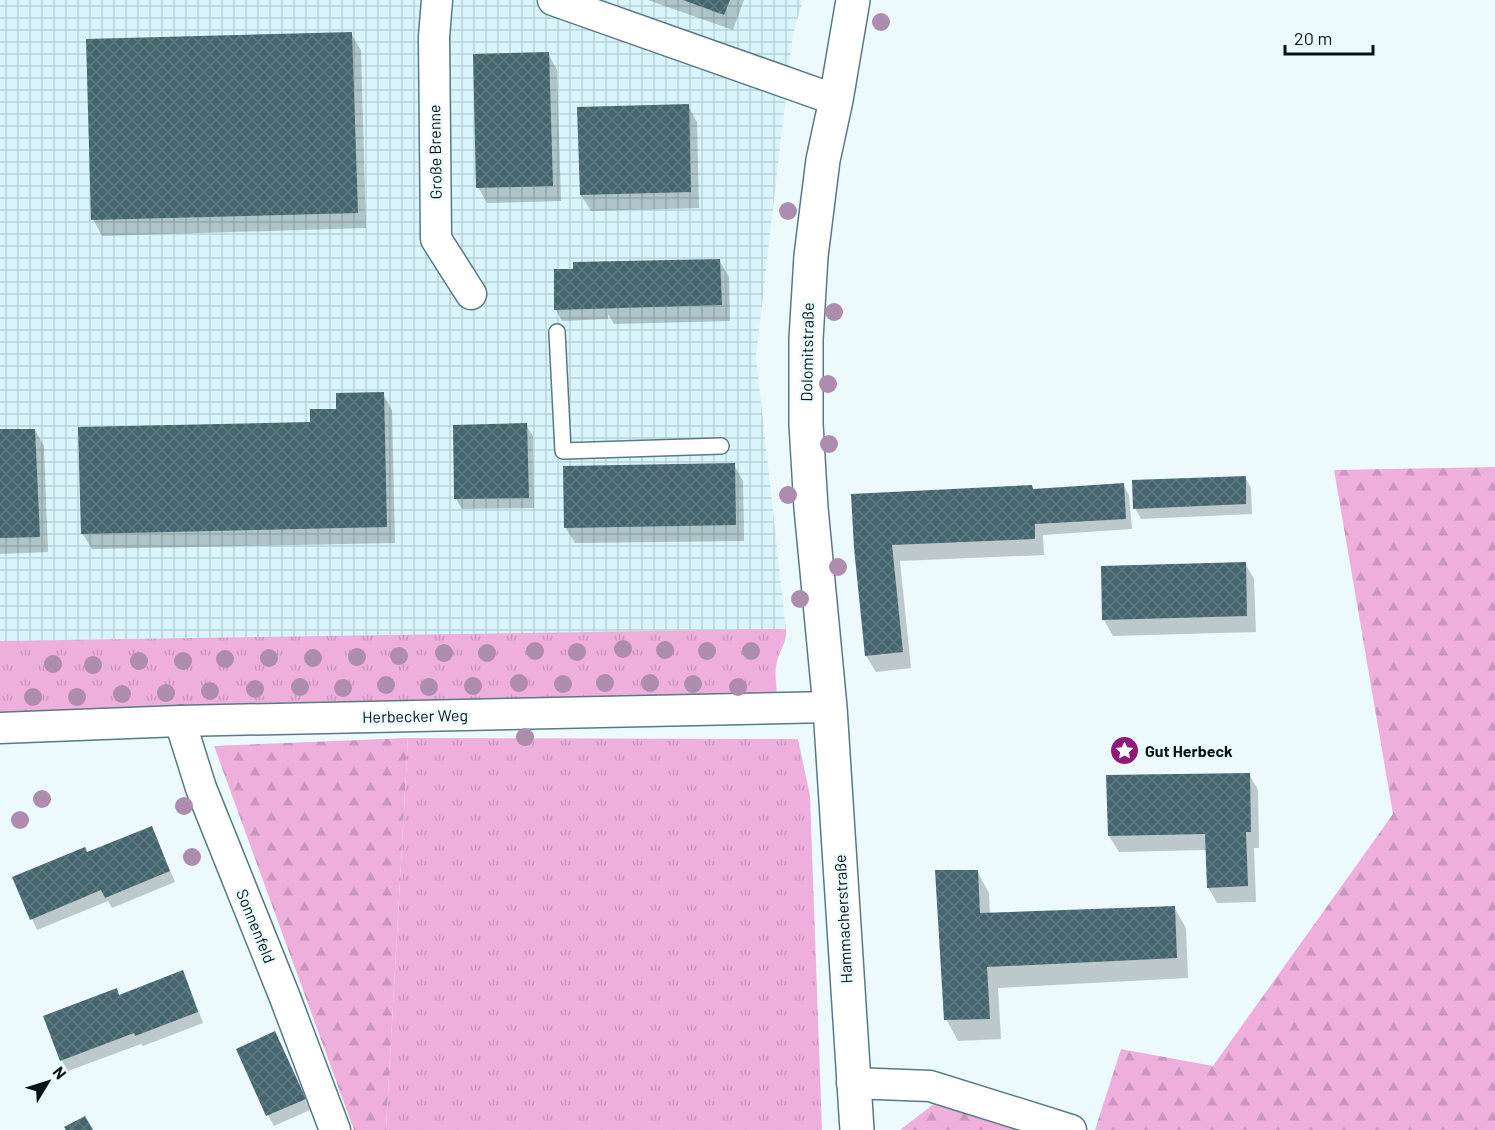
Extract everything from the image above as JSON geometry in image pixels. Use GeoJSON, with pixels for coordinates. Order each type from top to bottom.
{"type":"FeatureCollection","features":[{"type":"Feature","properties":{"kind":"street","name":"Große Brenne"},"geometry":{"type":"LineString","coordinates":[[437,0],[434,37],[436,239],[471,294]]}},
{"type":"Feature","properties":{"kind":"street"},"geometry":{"type":"LineString","coordinates":[[553,0],[836,100]]}},
{"type":"Feature","properties":{"kind":"street","name":"Dolomitstraße"},"geometry":{"type":"LineString","coordinates":[[830,707],[810,498],[806,424],[806,349],[811,256],[823,160],[853,0]]}},
{"type":"Feature","properties":{"kind":"street","name":"Herbecker Weg"},"geometry":{"type":"LineString","coordinates":[[0,728],[180,721],[830,707]]}},
{"type":"Feature","properties":{"kind":"street","name":"Hammacherstraße"},"geometry":{"type":"LineString","coordinates":[[830,707],[852,1083],[857,1130]]}},
{"type":"Feature","properties":{"kind":"street","name":"Sonnenfeld"},"geometry":{"type":"LineString","coordinates":[[180,721],[201,789],[285,994],[335,1130]]}},
{"type":"Feature","properties":{"kind":"street"},"geometry":{"type":"LineString","coordinates":[[852,1083],[930,1086],[1071,1130]]}},
{"type":"Feature","properties":{"kind":"lane"},"geometry":{"type":"LineString","coordinates":[[556,332],[563,451],[721,446]]}},
{"type":"Feature","properties":{"kind":"shaded area"},"geometry":{"type":"Polygon","coordinates":[[[0,0],[803,0],[793,34],[756,356],[786,630],[0,641],[0,0]]]}},
{"type":"Feature","properties":{"kind":"green space"},"geometry":{"type":"Polygon","coordinates":[[[1495,467],[1495,1130],[1095,1130],[1121,1049],[1213,1066],[1393,814],[1334,470],[1495,467]]]}},
{"type":"Feature","properties":{"kind":"green space"},"geometry":{"type":"Polygon","coordinates":[[[786,630],[786,634],[776,667],[777,693],[0,712],[0,641],[786,630]]]}},
{"type":"Feature","properties":{"kind":"green space"},"geometry":{"type":"Polygon","coordinates":[[[408,738],[798,739],[810,796],[822,1130],[386,1130],[408,738]]]}},
{"type":"Feature","properties":{"kind":"green space"},"geometry":{"type":"Polygon","coordinates":[[[408,738],[386,1130],[354,1130],[214,746],[408,738]]]}},
{"type":"Feature","properties":{"kind":"green space"},"geometry":{"type":"Polygon","coordinates":[[[940,1099],[1045,1130],[900,1130],[940,1099]]]}},
{"type":"Feature","properties":{"kind":"building"},"geometry":{"type":"Polygon","coordinates":[[[683,0],[730,0],[724,15],[683,0]]]}},
{"type":"Feature","properties":{"kind":"building"},"geometry":{"type":"Polygon","coordinates":[[[352,32],[358,213],[91,220],[86,39],[352,32]]]}},
{"type":"Feature","properties":{"kind":"building"},"geometry":{"type":"Polygon","coordinates":[[[549,52],[553,186],[476,188],[473,54],[549,52]]]}},
{"type":"Feature","properties":{"kind":"building"},"geometry":{"type":"Polygon","coordinates":[[[689,104],[691,192],[580,195],[577,107],[689,104]]]}},
{"type":"Feature","properties":{"kind":"building"},"geometry":{"type":"Polygon","coordinates":[[[720,259],[722,305],[554,310],[554,269],[573,269],[573,262],[720,259]]]}},
{"type":"Feature","properties":{"kind":"building"},"geometry":{"type":"Polygon","coordinates":[[[384,392],[387,527],[81,534],[78,427],[310,422],[310,409],[336,409],[336,393],[384,392]]]}},
{"type":"Feature","properties":{"kind":"building"},"geometry":{"type":"Polygon","coordinates":[[[527,423],[529,498],[454,499],[453,425],[527,423]]]}},
{"type":"Feature","properties":{"kind":"building"},"geometry":{"type":"Polygon","coordinates":[[[0,429],[35,429],[40,537],[0,538],[0,429]]]}},
{"type":"Feature","properties":{"kind":"building"},"geometry":{"type":"Polygon","coordinates":[[[735,463],[736,525],[564,528],[563,466],[735,463]]]}},
{"type":"Feature","properties":{"kind":"building"},"geometry":{"type":"Polygon","coordinates":[[[1246,476],[1246,504],[1133,509],[1132,480],[1246,476]]]}},
{"type":"Feature","properties":{"kind":"building"},"geometry":{"type":"Polygon","coordinates":[[[1124,483],[1126,519],[1035,524],[1035,539],[892,545],[903,652],[865,656],[851,494],[1032,485],[1033,489],[1124,483]]]}},
{"type":"Feature","properties":{"kind":"building"},"geometry":{"type":"Polygon","coordinates":[[[1246,562],[1247,616],[1102,620],[1101,566],[1246,562]]]}},
{"type":"Feature","properties":{"kind":"building"},"geometry":{"type":"Polygon","coordinates":[[[1250,773],[1251,832],[1246,832],[1248,886],[1207,888],[1205,834],[1108,836],[1106,775],[1250,773]]]}},
{"type":"Feature","properties":{"kind":"building"},"geometry":{"type":"Polygon","coordinates":[[[152,826],[170,871],[105,898],[101,890],[30,920],[12,877],[85,847],[87,852],[152,826]]]}},
{"type":"Feature","properties":{"kind":"building"},"geometry":{"type":"Polygon","coordinates":[[[935,870],[978,870],[980,913],[1175,906],[1177,958],[987,967],[990,1019],[944,1020],[935,870]]]}},
{"type":"Feature","properties":{"kind":"building"},"geometry":{"type":"Polygon","coordinates":[[[183,970],[198,1012],[60,1061],[43,1016],[117,988],[119,995],[183,970]]]}},
{"type":"Feature","properties":{"kind":"building"},"geometry":{"type":"Polygon","coordinates":[[[275,1031],[306,1099],[266,1116],[236,1049],[275,1031]]]}},
{"type":"Feature","properties":{"kind":"building"},"geometry":{"type":"Polygon","coordinates":[[[85,1116],[93,1130],[66,1130],[64,1127],[85,1116]]]}},
{"type":"Feature","properties":{"kind":"place","name":"Gut Herbeck"},"geometry":{"type":"Point","coordinates":[1124,751]}}]}
